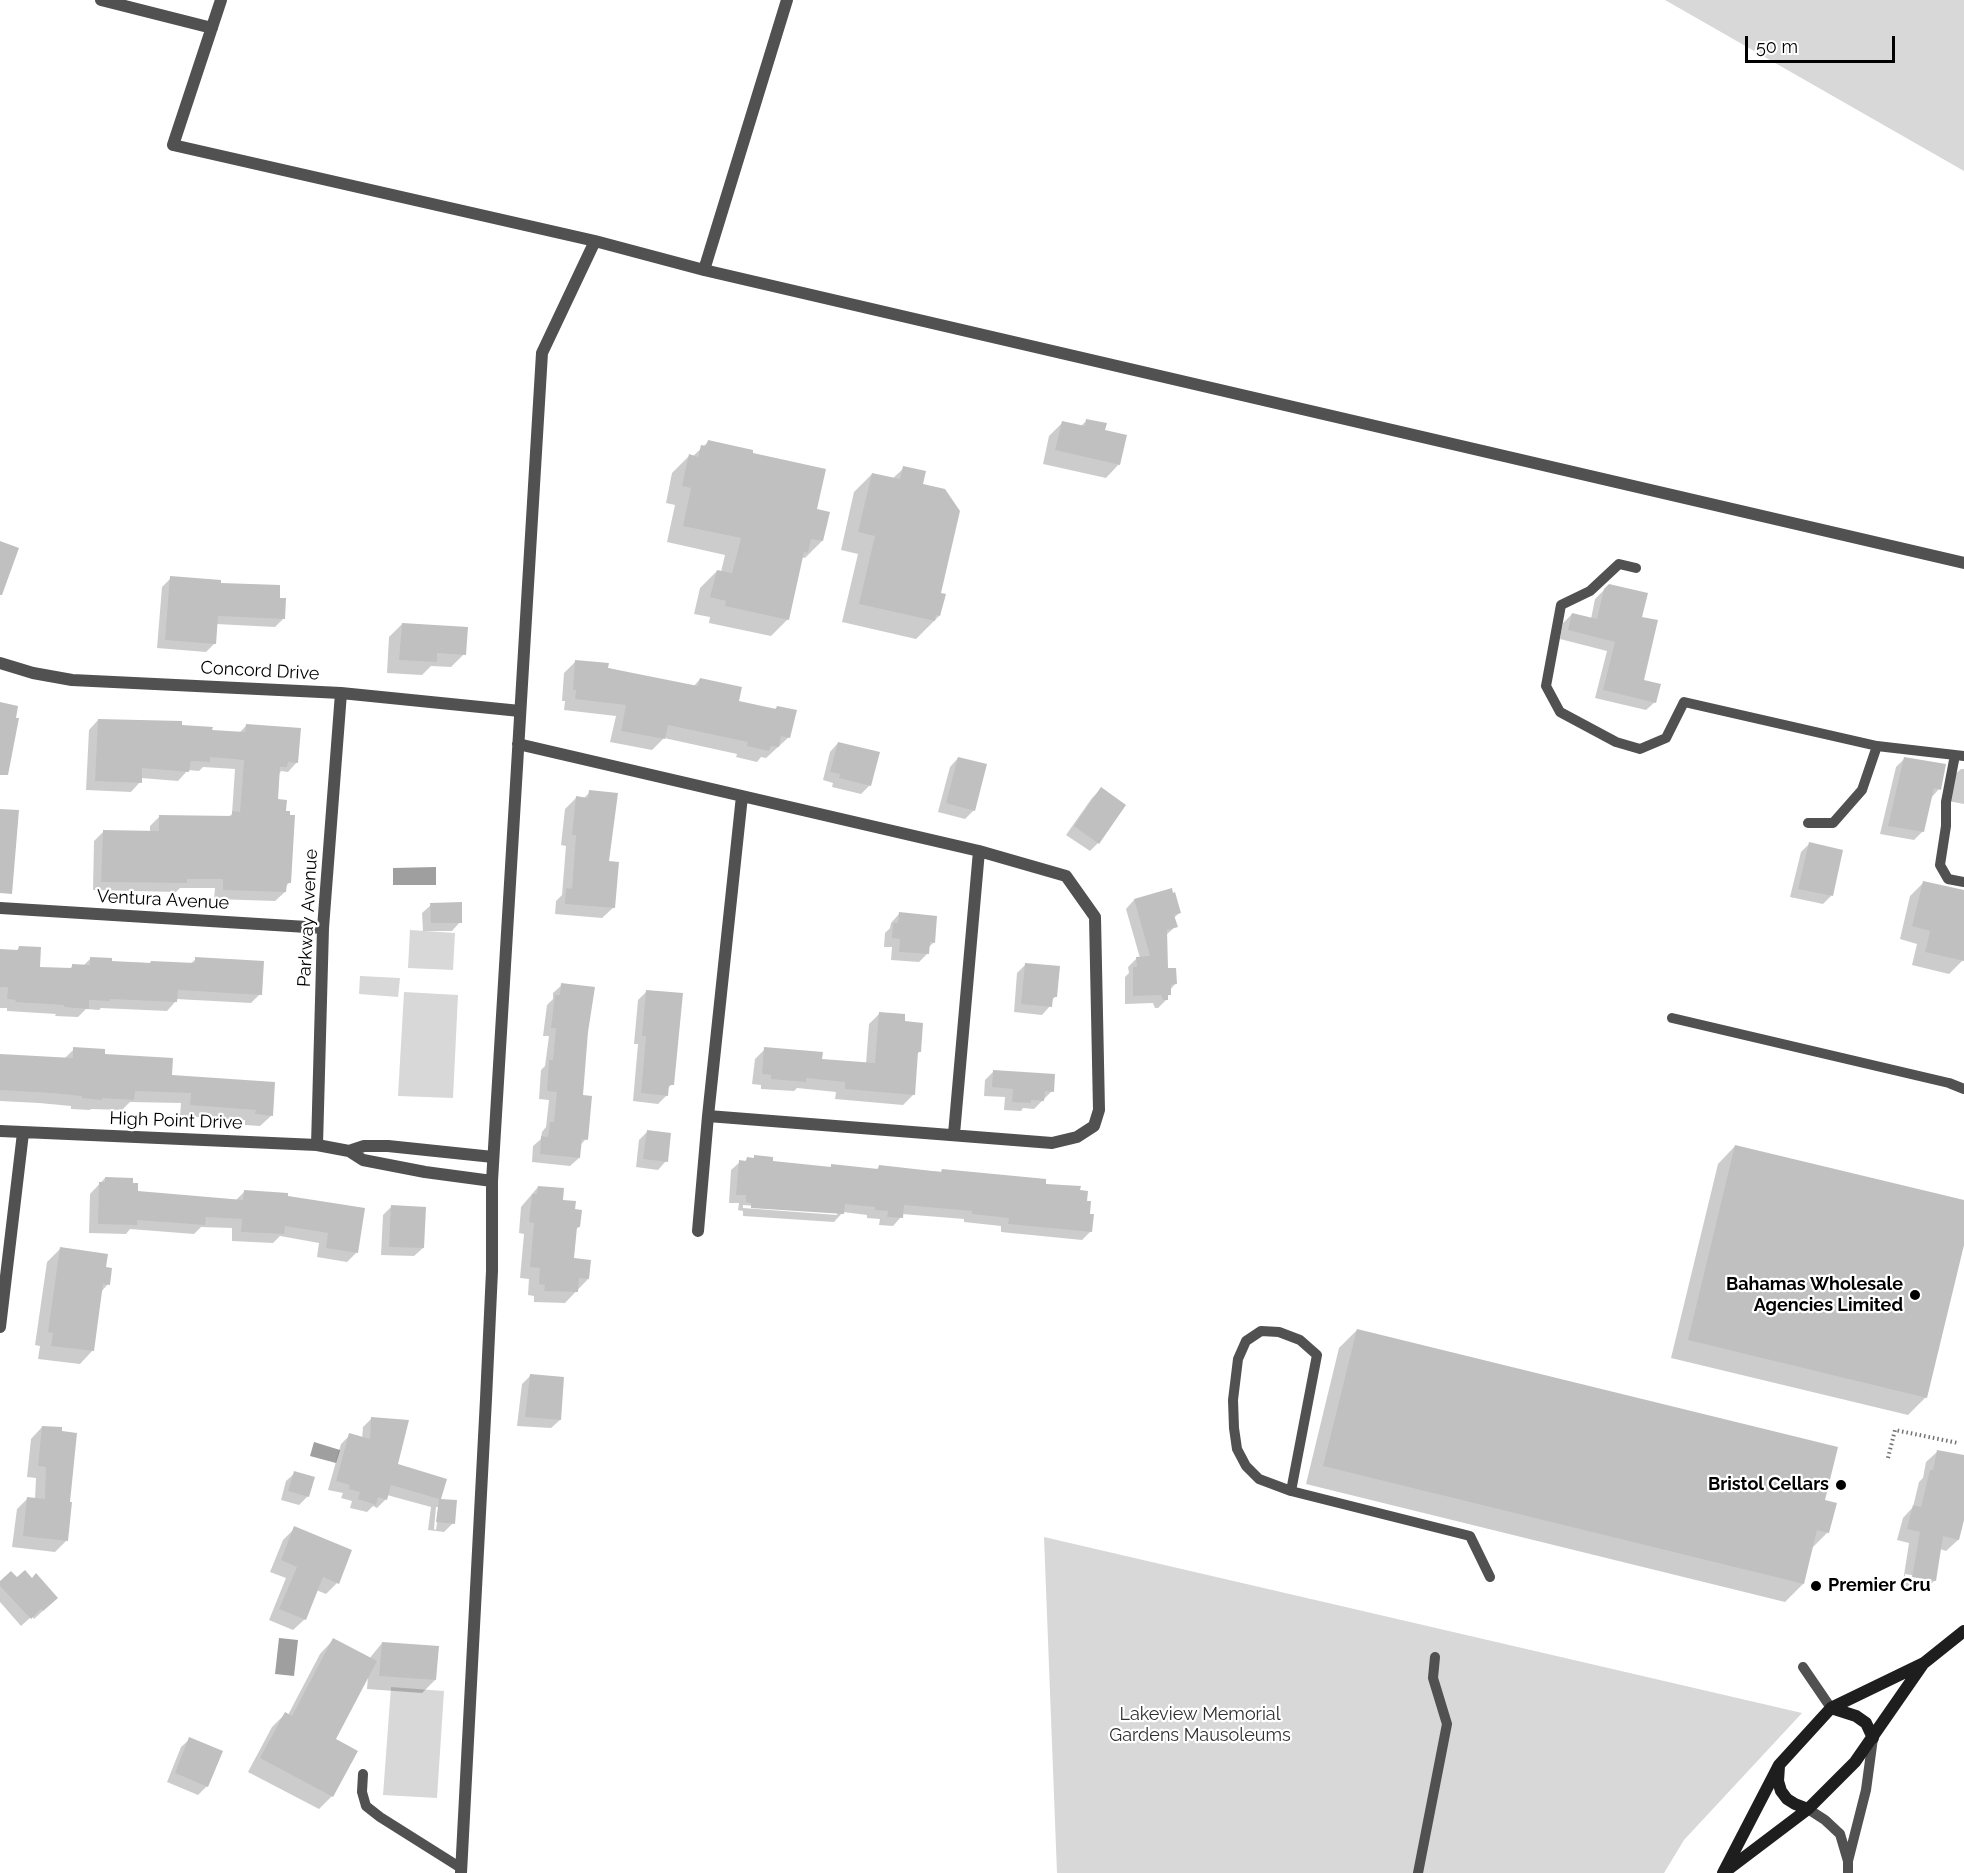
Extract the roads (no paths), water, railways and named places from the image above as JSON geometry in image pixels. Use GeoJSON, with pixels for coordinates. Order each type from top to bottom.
{"type":"FeatureCollection","features":[{"type":"Feature","properties":{"kind":"main road"},"geometry":{"type":"LineString","coordinates":[[1723,1873],[1779,1765],[1831,1708],[1924,1663],[1964,1631]]}},
{"type":"Feature","properties":{"kind":"main road"},"geometry":{"type":"LineString","coordinates":[[1723,1873],[1808,1809],[1855,1762],[1924,1663]]}},
{"type":"Feature","properties":{"kind":"main road"},"geometry":{"type":"LineString","coordinates":[[1831,1708],[1856,1716],[1866,1723],[1873,1738]]}},
{"type":"Feature","properties":{"kind":"main road"},"geometry":{"type":"LineString","coordinates":[[1779,1765],[1778,1781],[1781,1791],[1786,1798],[1808,1809]]}},
{"type":"Feature","properties":{"kind":"street"},"geometry":{"type":"LineString","coordinates":[[101,0],[212,28]]}},
{"type":"Feature","properties":{"kind":"street"},"geometry":{"type":"LineString","coordinates":[[221,0],[173,145],[595,241],[704,270],[1964,563]]}},
{"type":"Feature","properties":{"kind":"street"},"geometry":{"type":"LineString","coordinates":[[704,270],[787,0]]}},
{"type":"Feature","properties":{"kind":"street"},"geometry":{"type":"LineString","coordinates":[[461,1870],[492,1270],[493,1157],[542,353],[595,241]]}},
{"type":"Feature","properties":{"kind":"street","name":"Concord Drive"},"geometry":{"type":"LineString","coordinates":[[0,663],[33,673],[72,680],[342,693],[520,711]]}},
{"type":"Feature","properties":{"kind":"street","name":"Parkway Avenue"},"geometry":{"type":"LineString","coordinates":[[317,1145],[324,928],[342,693]]}},
{"type":"Feature","properties":{"kind":"street"},"geometry":{"type":"LineString","coordinates":[[518,744],[979,851],[1066,876],[1095,917],[1099,1110],[1094,1126],[1077,1137],[1052,1143],[708,1116]]}},
{"type":"Feature","properties":{"kind":"street"},"geometry":{"type":"LineString","coordinates":[[698,1232],[742,796]]}},
{"type":"Feature","properties":{"kind":"street"},"geometry":{"type":"LineString","coordinates":[[954,1134],[979,851]]}},
{"type":"Feature","properties":{"kind":"street","name":"Ventura Avenue"},"geometry":{"type":"LineString","coordinates":[[0,908],[324,928]]}},
{"type":"Feature","properties":{"kind":"street","name":"High Point Drive"},"geometry":{"type":"LineString","coordinates":[[0,1131],[317,1145],[349,1151],[363,1160],[425,1172],[492,1181]]}},
{"type":"Feature","properties":{"kind":"street"},"geometry":{"type":"LineString","coordinates":[[0,1326],[23,1133]]}},
{"type":"Feature","properties":{"kind":"street","name":"High Point Drive"},"geometry":{"type":"LineString","coordinates":[[349,1151],[364,1146],[388,1146],[493,1157]]}},
{"type":"Feature","properties":{"kind":"lane"},"geometry":{"type":"LineString","coordinates":[[1636,568],[1619,564],[1590,591],[1560,605],[1546,686],[1560,712],[1616,742],[1640,749],[1666,738],[1684,702],[1876,746],[1959,756],[1946,802],[1946,826],[1940,865],[1948,879],[1964,882]]}},
{"type":"Feature","properties":{"kind":"lane"},"geometry":{"type":"LineString","coordinates":[[1808,823],[1833,823],[1862,790],[1876,746]]}},
{"type":"Feature","properties":{"kind":"lane"},"geometry":{"type":"LineString","coordinates":[[1672,1018],[1949,1083],[1964,1089]]}},
{"type":"Feature","properties":{"kind":"lane"},"geometry":{"type":"LineString","coordinates":[[1291,1491],[1317,1355],[1300,1341],[1279,1332],[1261,1331],[1246,1341],[1238,1359],[1233,1400],[1237,1449],[1246,1466],[1258,1479],[1291,1491],[1470,1536],[1490,1577]]}},
{"type":"Feature","properties":{"kind":"lane"},"geometry":{"type":"LineString","coordinates":[[1418,1873],[1447,1724],[1433,1678],[1435,1657]]}},
{"type":"Feature","properties":{"kind":"lane"},"geometry":{"type":"LineString","coordinates":[[1803,1666],[1831,1708]]}},
{"type":"Feature","properties":{"kind":"lane"},"geometry":{"type":"LineString","coordinates":[[1848,1873],[1848,1861],[1866,1790],[1873,1738]]}},
{"type":"Feature","properties":{"kind":"lane"},"geometry":{"type":"LineString","coordinates":[[363,1774],[362,1792],[366,1806],[461,1870]]}},
{"type":"Feature","properties":{"kind":"lane"},"geometry":{"type":"LineString","coordinates":[[1808,1809],[1840,1834],[1848,1861]]}},
{"type":"Feature","properties":{"kind":"place","name":"Bahamas Wholesale Agencies Limited"},"geometry":{"type":"Point","coordinates":[1915,1295]}},
{"type":"Feature","properties":{"kind":"place","name":"Bristol Cellars"},"geometry":{"type":"Point","coordinates":[1841,1485]}},
{"type":"Feature","properties":{"kind":"place","name":"Premier Cru"},"geometry":{"type":"Point","coordinates":[1816,1586]}},
{"type":"Feature","properties":{"kind":"park label","name":"Lakeview Memorial Gardens Mausoleums"},"geometry":{"type":"Point","coordinates":[1200,1725]}}]}
